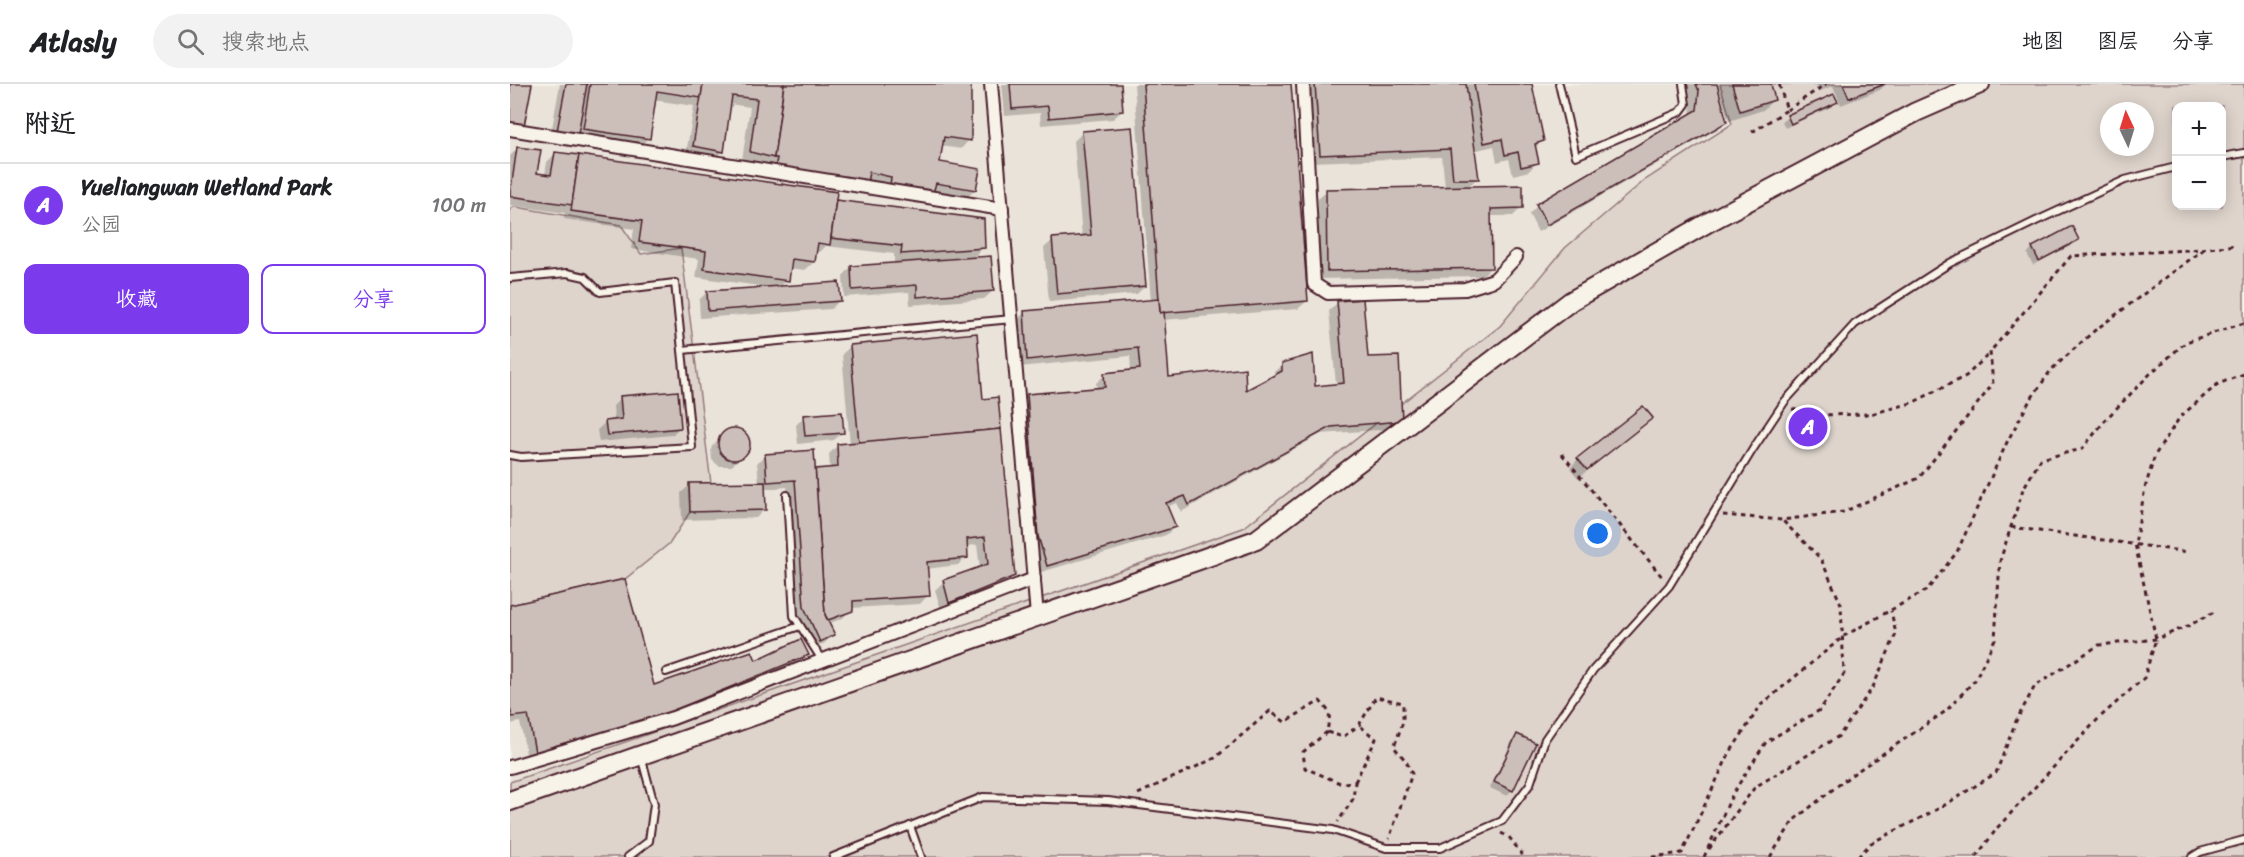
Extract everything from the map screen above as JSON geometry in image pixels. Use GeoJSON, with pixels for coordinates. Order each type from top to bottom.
{"type":"FeatureCollection","features":[{"type":"Feature","properties":{"kind":"street"},"geometry":{"type":"LineString","coordinates":[[991,84],[1037,616]]}},
{"type":"Feature","properties":{"kind":"street"},"geometry":{"type":"LineString","coordinates":[[1303,84],[1314,284],[1328,293],[1465,289],[1494,280],[1516,257]]}},
{"type":"Feature","properties":{"kind":"street"},"geometry":{"type":"LineString","coordinates":[[510,801],[1256,540],[1572,301],[1709,222],[1959,88],[1980,84]]}},
{"type":"Feature","properties":{"kind":"street"},"geometry":{"type":"LineString","coordinates":[[510,129],[1002,209]]}},
{"type":"Feature","properties":{"kind":"street"},"geometry":{"type":"LineString","coordinates":[[510,767],[673,718],[1034,579]]}},
{"type":"Feature","properties":{"kind":"lane"},"geometry":{"type":"LineString","coordinates":[[1559,84],[1576,156],[1680,112],[1686,104],[1683,84]]}},
{"type":"Feature","properties":{"kind":"lane"},"geometry":{"type":"LineString","coordinates":[[2226,156],[2244,153]]}},
{"type":"Feature","properties":{"kind":"lane"},"geometry":{"type":"LineString","coordinates":[[833,857],[983,797],[1120,803],[1333,830],[1386,848],[1440,848],[1502,821],[1530,784],[1545,739],[1593,670],[1669,586],[1782,406],[1855,324],[1950,263],[2125,180],[2172,168]]}},
{"type":"Feature","properties":{"kind":"lane"},"geometry":{"type":"LineString","coordinates":[[510,278],[567,273],[585,277],[600,292],[675,283],[692,447],[521,457],[510,455]]}},
{"type":"Feature","properties":{"kind":"lane"},"geometry":{"type":"LineString","coordinates":[[682,350],[1012,319]]}},
{"type":"Feature","properties":{"kind":"lane"},"geometry":{"type":"LineString","coordinates":[[787,495],[794,616],[822,661]]}},
{"type":"Feature","properties":{"kind":"lane"},"geometry":{"type":"LineString","coordinates":[[666,672],[800,626]]}},
{"type":"Feature","properties":{"kind":"lane"},"geometry":{"type":"LineString","coordinates":[[628,857],[649,841],[654,804],[641,755]]}},
{"type":"Feature","properties":{"kind":"lane"},"geometry":{"type":"LineString","coordinates":[[910,826],[921,857]]}},
{"type":"Feature","properties":{"kind":"lane"},"geometry":{"type":"LineString","coordinates":[[2192,857],[2200,852],[2244,840]]}},
{"type":"Feature","properties":{"kind":"path"},"geometry":{"type":"LineString","coordinates":[[1779,84],[1787,110]]}},
{"type":"Feature","properties":{"kind":"path"},"geometry":{"type":"LineString","coordinates":[[1752,132],[1826,84]]}},
{"type":"Feature","properties":{"kind":"path"},"geometry":{"type":"LineString","coordinates":[[1782,406],[1820,415],[1871,414],[1912,403],[1966,376],[1990,352],[2071,256],[2204,249],[2237,245]]}},
{"type":"Feature","properties":{"kind":"path"},"geometry":{"type":"LineString","coordinates":[[1652,857],[1682,853],[1729,754],[1761,705],[1844,636],[1927,590],[1958,552],[2008,440],[2051,370],[2094,331],[2204,249]]}},
{"type":"Feature","properties":{"kind":"path"},"geometry":{"type":"LineString","coordinates":[[1770,857],[1794,820],[1850,776],[1946,711],[1975,680],[1995,639],[2000,561],[2023,489],[2041,459],[2082,449],[2107,418],[2150,374],[2186,342],[2244,322]]}},
{"type":"Feature","properties":{"kind":"path"},"geometry":{"type":"LineString","coordinates":[[1713,514],[1782,520],[1843,512],[1920,478],[1994,384],[1990,352]]}},
{"type":"Feature","properties":{"kind":"path"},"geometry":{"type":"LineString","coordinates":[[1976,857],[1998,827],[2099,718],[2144,678],[2156,639],[2135,544],[2145,489],[2155,455],[2180,417],[2218,384],[2244,374]]}},
{"type":"Feature","properties":{"kind":"path"},"geometry":{"type":"LineString","coordinates":[[1562,454],[1669,586]]}},
{"type":"Feature","properties":{"kind":"path"},"geometry":{"type":"LineString","coordinates":[[1704,856],[1733,793],[1766,742],[1820,710],[1844,674],[1841,604],[1821,559],[1782,520]]}},
{"type":"Feature","properties":{"kind":"path"},"geometry":{"type":"LineString","coordinates":[[2011,527],[2188,552]]}},
{"type":"Feature","properties":{"kind":"path"},"geometry":{"type":"LineString","coordinates":[[1704,856],[1755,786],[1839,736],[1873,687],[1896,634],[1891,610]]}},
{"type":"Feature","properties":{"kind":"path"},"geometry":{"type":"LineString","coordinates":[[1858,857],[1870,843],[1940,808],[1996,773],[2016,721],[2035,686],[2098,645],[2156,639],[2214,612]]}},
{"type":"Feature","properties":{"kind":"path"},"geometry":{"type":"LineString","coordinates":[[1327,732],[1343,737],[1359,725],[1376,697],[1403,703],[1403,722],[1394,747],[1406,761],[1412,774],[1386,848]]}},
{"type":"Feature","properties":{"kind":"path"},"geometry":{"type":"LineString","coordinates":[[1120,803],[1215,758],[1270,711],[1285,722],[1320,701],[1330,713],[1327,732],[1303,752],[1305,768],[1340,783],[1355,782]]}},
{"type":"Feature","properties":{"kind":"path"},"geometry":{"type":"LineString","coordinates":[[1333,830],[1353,799],[1355,782],[1376,739],[1359,725]]}},
{"type":"Feature","properties":{"kind":"path"},"geometry":{"type":"LineString","coordinates":[[1488,827],[1509,837],[1524,857]]}},
{"type":"Feature","properties":{"kind":"shaded area"},"geometry":{"type":"Polygon","coordinates":[[[510,84],[1720,84],[1732,124],[1645,180],[1565,248],[1500,326],[1243,528],[510,801],[510,84]]]}},
{"type":"Feature","properties":{"kind":"shaded area"},"geometry":{"type":"Polygon","coordinates":[[[1720,84],[2244,84],[2244,857],[510,857],[510,782],[1243,528],[1500,326],[1565,248],[1645,180],[1732,124],[1720,84]]]}},
{"type":"Feature","properties":{"kind":"shaded area"},"geometry":{"type":"Polygon","coordinates":[[[516,207],[621,225],[641,254],[681,248],[711,483],[689,484],[690,512],[670,543],[625,579],[510,605],[510,208],[516,207]]]}},
{"type":"Feature","properties":{"kind":"building"},"geometry":{"type":"Polygon","coordinates":[[[510,84],[532,84],[524,126],[510,123],[510,84]]]}},
{"type":"Feature","properties":{"kind":"building"},"geometry":{"type":"Polygon","coordinates":[[[566,84],[587,84],[578,134],[557,131],[566,84]]]}},
{"type":"Feature","properties":{"kind":"building"},"geometry":{"type":"Polygon","coordinates":[[[590,84],[703,84],[701,98],[657,91],[650,139],[583,129],[590,84]]]}},
{"type":"Feature","properties":{"kind":"building"},"geometry":{"type":"Polygon","coordinates":[[[703,84],[784,84],[774,158],[750,152],[757,99],[732,96],[724,152],[693,146],[703,84]]]}},
{"type":"Feature","properties":{"kind":"building"},"geometry":{"type":"Polygon","coordinates":[[[784,84],[971,84],[971,141],[944,137],[940,162],[980,169],[976,190],[936,183],[933,193],[890,186],[891,177],[869,172],[867,183],[775,169],[777,158],[774,158],[784,84]]]}},
{"type":"Feature","properties":{"kind":"building"},"geometry":{"type":"Polygon","coordinates":[[[1010,84],[1121,84],[1123,111],[1049,118],[1048,106],[1012,109],[1010,84]]]}},
{"type":"Feature","properties":{"kind":"building"},"geometry":{"type":"Polygon","coordinates":[[[1143,84],[1291,84],[1308,301],[1160,313],[1143,84]]]}},
{"type":"Feature","properties":{"kind":"building"},"geometry":{"type":"Polygon","coordinates":[[[1315,84],[1466,84],[1479,179],[1453,179],[1450,149],[1320,155],[1315,84]]]}},
{"type":"Feature","properties":{"kind":"building"},"geometry":{"type":"Polygon","coordinates":[[[1474,84],[1532,84],[1544,141],[1535,144],[1539,163],[1521,167],[1518,152],[1505,155],[1502,139],[1484,143],[1474,84]]]}},
{"type":"Feature","properties":{"kind":"building"},"geometry":{"type":"Polygon","coordinates":[[[1696,84],[1717,84],[1727,122],[1547,225],[1536,204],[1697,110],[1699,91],[1696,84]]]}},
{"type":"Feature","properties":{"kind":"building"},"geometry":{"type":"Polygon","coordinates":[[[1732,84],[1771,84],[1775,100],[1740,111],[1732,84]]]}},
{"type":"Feature","properties":{"kind":"building"},"geometry":{"type":"Polygon","coordinates":[[[1843,84],[1885,84],[1849,98],[1843,84]]]}},
{"type":"Feature","properties":{"kind":"building"},"geometry":{"type":"Polygon","coordinates":[[[1834,94],[1838,102],[1791,124],[1787,115],[1834,94]]]}},
{"type":"Feature","properties":{"kind":"building"},"geometry":{"type":"Polygon","coordinates":[[[1132,127],[1146,286],[1057,294],[1052,238],[1091,235],[1082,131],[1132,127]]]}},
{"type":"Feature","properties":{"kind":"building"},"geometry":{"type":"Polygon","coordinates":[[[517,147],[541,150],[537,173],[551,175],[555,152],[579,155],[572,205],[510,196],[517,147]]]}},
{"type":"Feature","properties":{"kind":"building"},"geometry":{"type":"Polygon","coordinates":[[[579,155],[837,192],[830,245],[818,243],[815,262],[792,259],[789,281],[704,269],[706,251],[639,242],[642,221],[571,211],[579,155]]]}},
{"type":"Feature","properties":{"kind":"building"},"geometry":{"type":"Polygon","coordinates":[[[1523,185],[1523,208],[1491,209],[1492,268],[1327,271],[1326,189],[1523,185]]]}},
{"type":"Feature","properties":{"kind":"building"},"geometry":{"type":"Polygon","coordinates":[[[836,200],[984,219],[985,248],[901,254],[902,246],[831,238],[836,200]]]}},
{"type":"Feature","properties":{"kind":"building"},"geometry":{"type":"Polygon","coordinates":[[[2072,226],[2079,240],[2039,261],[2032,247],[2072,226]]]}},
{"type":"Feature","properties":{"kind":"building"},"geometry":{"type":"Polygon","coordinates":[[[991,256],[994,291],[917,297],[917,285],[852,290],[851,266],[991,256]]]}},
{"type":"Feature","properties":{"kind":"building"},"geometry":{"type":"Polygon","coordinates":[[[839,282],[841,301],[708,311],[707,291],[839,282]]]}},
{"type":"Feature","properties":{"kind":"building"},"geometry":{"type":"Polygon","coordinates":[[[1159,299],[1160,313],[1164,312],[1169,377],[1245,368],[1246,390],[1282,371],[1282,363],[1313,354],[1315,386],[1344,383],[1337,301],[1363,299],[1368,357],[1399,356],[1402,421],[1331,427],[1189,505],[1185,496],[1166,503],[1176,527],[1047,566],[1038,536],[1027,394],[1105,387],[1104,373],[1140,369],[1138,348],[1027,360],[1024,311],[1159,299]]]}},
{"type":"Feature","properties":{"kind":"building"},"geometry":{"type":"Polygon","coordinates":[[[977,333],[983,399],[998,397],[1001,429],[859,443],[850,345],[977,333]]]}},
{"type":"Feature","properties":{"kind":"building"},"geometry":{"type":"Polygon","coordinates":[[[678,391],[681,428],[607,435],[605,421],[622,419],[620,396],[678,391]]]}},
{"type":"Feature","properties":{"kind":"building"},"geometry":{"type":"Polygon","coordinates":[[[1643,406],[1653,418],[1587,470],[1577,458],[1643,406]]]}},
{"type":"Feature","properties":{"kind":"building"},"geometry":{"type":"Polygon","coordinates":[[[842,412],[844,433],[805,436],[803,415],[842,412]]]}},
{"type":"Feature","properties":{"kind":"building"},"geometry":{"type":"Polygon","coordinates":[[[734,428],[745,433],[750,444],[745,455],[734,460],[723,455],[718,444],[723,433],[734,428]]]}},
{"type":"Feature","properties":{"kind":"building"},"geometry":{"type":"Polygon","coordinates":[[[1001,429],[1015,576],[949,603],[943,580],[988,564],[985,537],[967,539],[968,558],[927,562],[930,596],[853,601],[853,611],[828,620],[825,615],[815,469],[838,467],[837,444],[1001,429]]]}},
{"type":"Feature","properties":{"kind":"building"},"geometry":{"type":"Polygon","coordinates":[[[814,450],[825,615],[835,635],[820,642],[804,607],[795,480],[767,482],[765,454],[814,450]]]}},
{"type":"Feature","properties":{"kind":"building"},"geometry":{"type":"Polygon","coordinates":[[[765,482],[766,510],[690,512],[689,483],[765,482]]]}},
{"type":"Feature","properties":{"kind":"building"},"geometry":{"type":"Polygon","coordinates":[[[625,579],[654,685],[752,651],[756,660],[801,639],[809,655],[667,713],[535,752],[528,715],[512,717],[510,708],[510,605],[625,579]]]}},
{"type":"Feature","properties":{"kind":"building"},"geometry":{"type":"Polygon","coordinates":[[[1517,734],[1536,743],[1513,791],[1494,782],[1517,734]]]}},
{"type":"Feature","properties":{"kind":"place","name":"Yueliangwan Wetland Park"},"geometry":{"type":"Point","coordinates":[1808,427]}}]}
